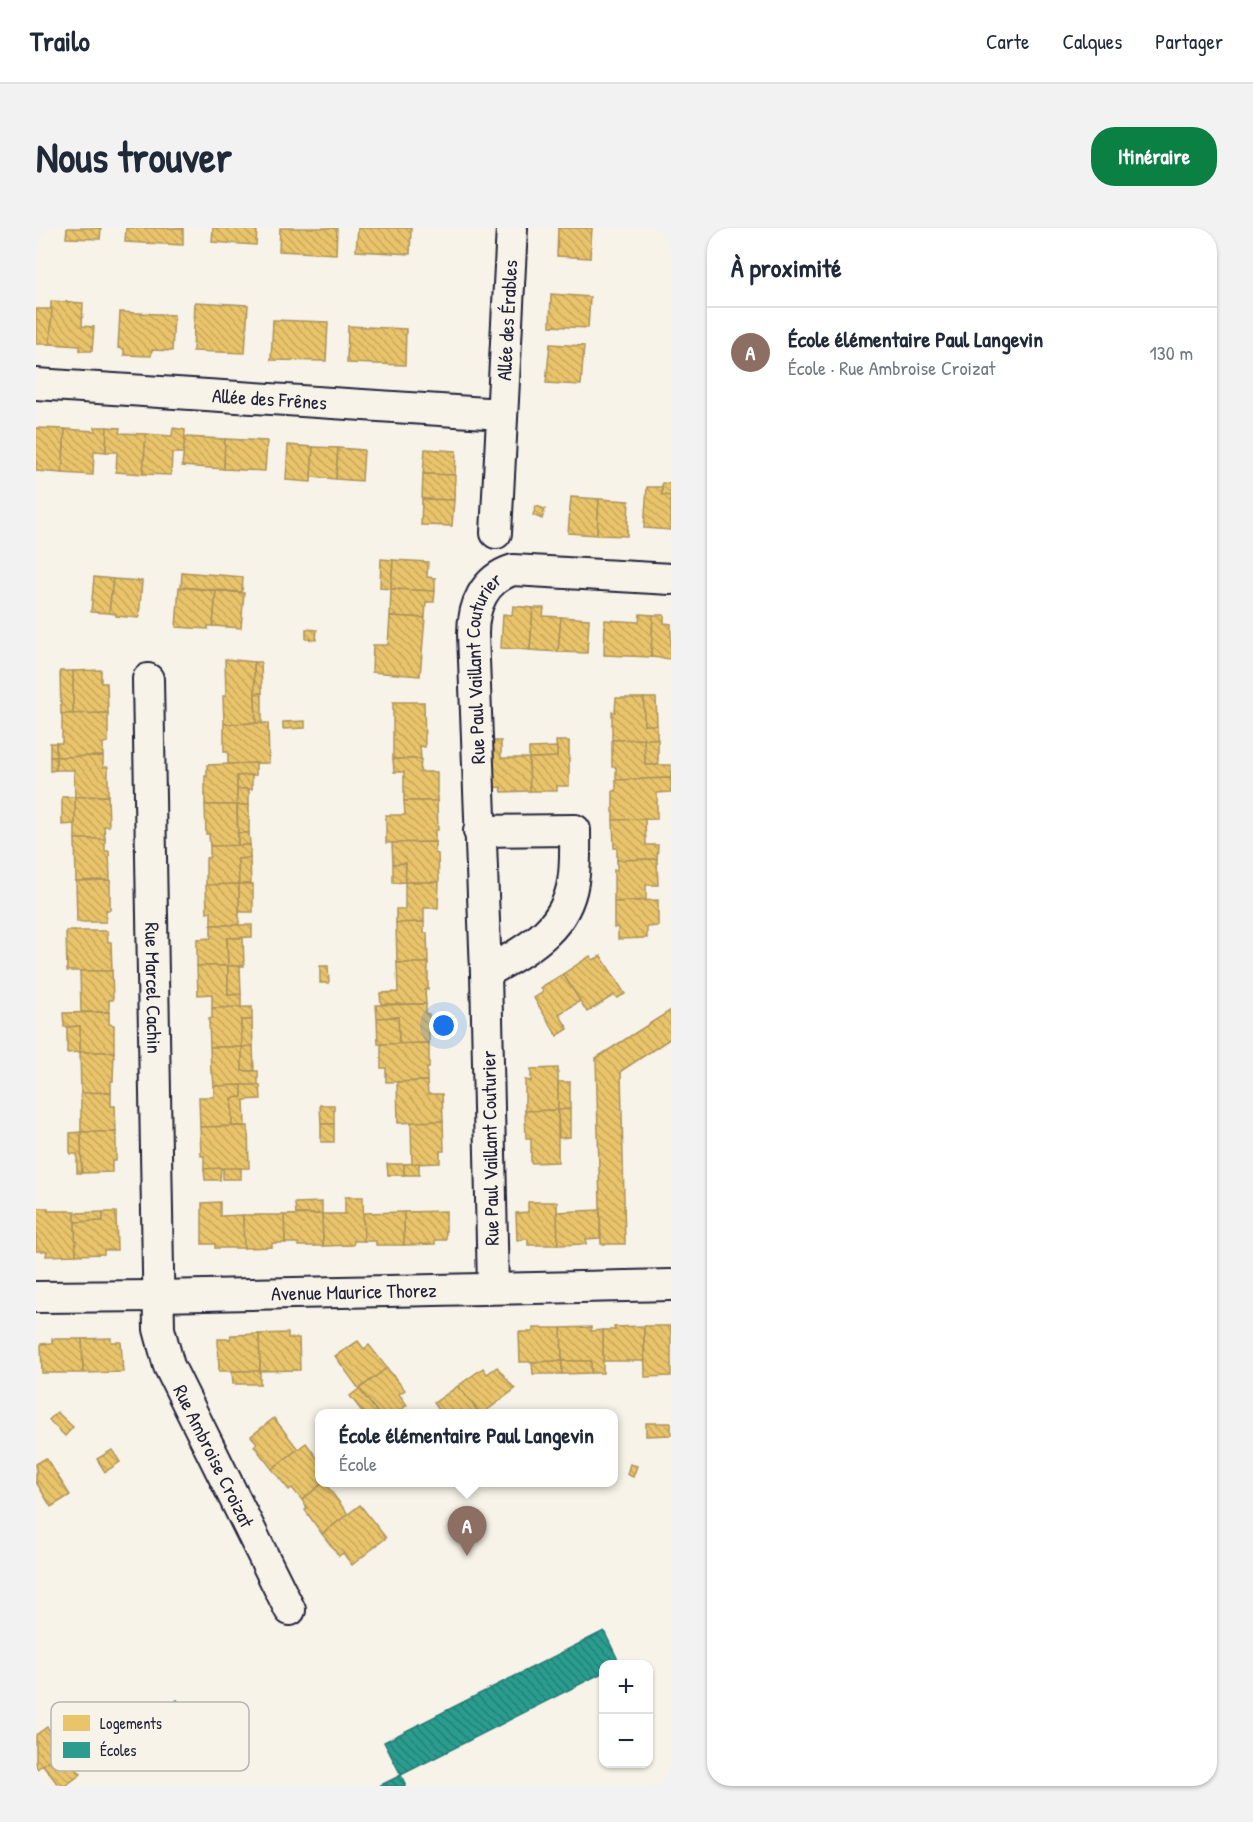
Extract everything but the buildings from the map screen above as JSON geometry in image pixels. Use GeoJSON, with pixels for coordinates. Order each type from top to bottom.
{"type":"FeatureCollection","features":[{"type":"Feature","properties":{"kind":"street","name":"Allée des Érables"},"geometry":{"type":"LineString","coordinates":[[496,533],[512,228]]}},
{"type":"Feature","properties":{"kind":"street","name":"Allée des Frênes"},"geometry":{"type":"LineString","coordinates":[[36,384],[502,414]]}},
{"type":"Feature","properties":{"kind":"street","name":"Rue Paul Vaillant Couturier"},"geometry":{"type":"LineString","coordinates":[[494,1288],[474,612],[484,591],[498,576],[513,570],[671,579]]}},
{"type":"Feature","properties":{"kind":"street","name":"Rue Marcel Cachin"},"geometry":{"type":"LineString","coordinates":[[148,679],[158,1296]]}},
{"type":"Feature","properties":{"kind":"street"},"geometry":{"type":"LineString","coordinates":[[479,831],[575,830],[574,881],[560,918],[543,938],[486,973]]}},
{"type":"Feature","properties":{"kind":"street","name":"Avenue Maurice Thorez"},"geometry":{"type":"LineString","coordinates":[[36,1297],[658,1285]]}},
{"type":"Feature","properties":{"kind":"street","name":"Rue Ambroise Croizat"},"geometry":{"type":"LineString","coordinates":[[158,1296],[159,1329],[169,1366],[290,1610]]}},
{"type":"Feature","properties":{"kind":"place","name":"École élémentaire Paul Langevin"},"geometry":{"type":"Point","coordinates":[467,1556]}}]}
